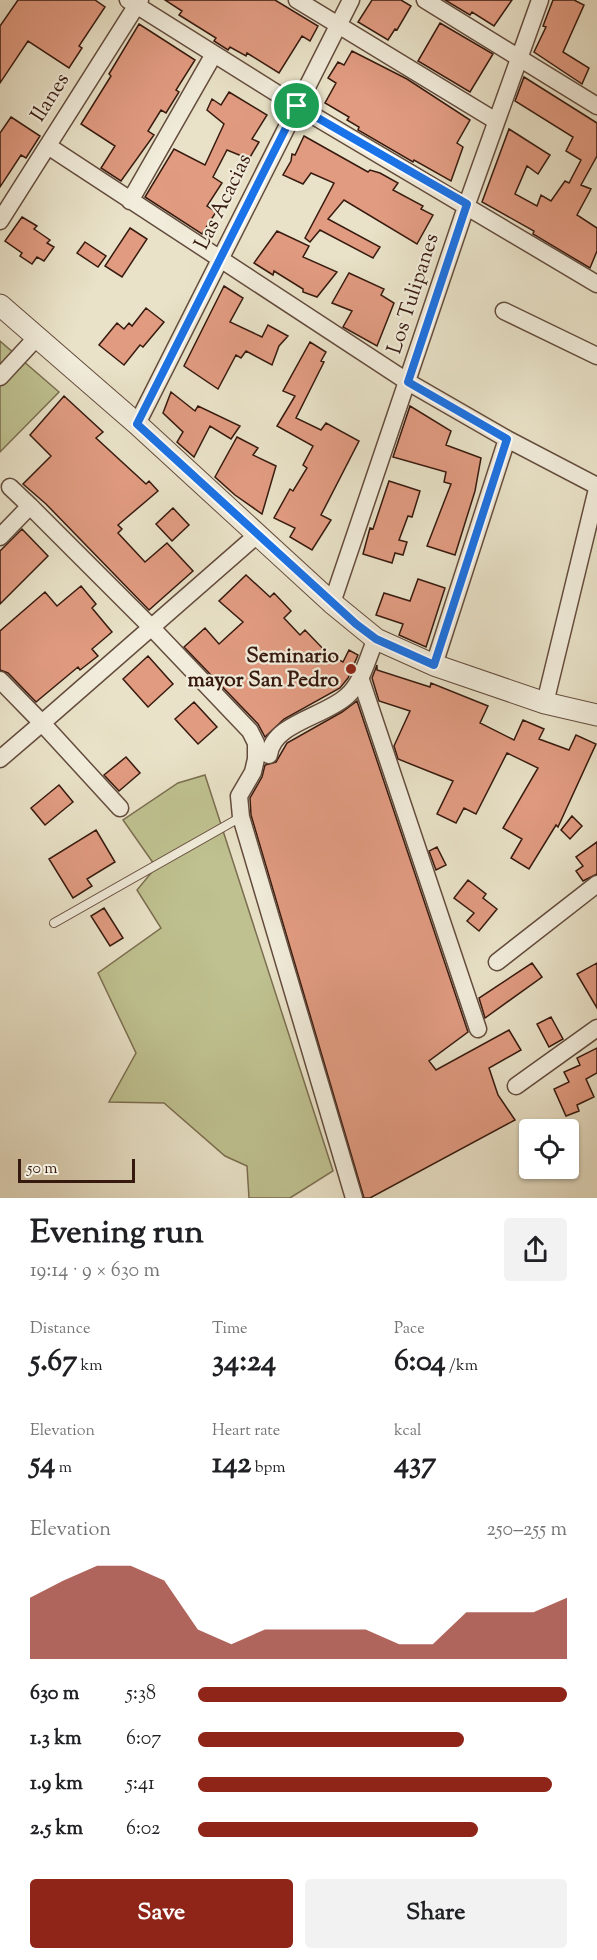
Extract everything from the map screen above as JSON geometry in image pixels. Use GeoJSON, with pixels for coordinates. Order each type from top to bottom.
{"type":"FeatureCollection","features":[{"type":"Feature","properties":{"kind":"street"},"geometry":{"type":"LineString","coordinates":[[297,0],[496,121]]}},
{"type":"Feature","properties":{"kind":"street","name":"Las Acacias"},"geometry":{"type":"LineString","coordinates":[[137,424],[351,0]]}},
{"type":"Feature","properties":{"kind":"street"},"geometry":{"type":"LineString","coordinates":[[425,0],[597,106]]}},
{"type":"Feature","properties":{"kind":"street","name":"Los Tulipanes"},"geometry":{"type":"LineString","coordinates":[[332,603],[467,204],[540,0]]}},
{"type":"Feature","properties":{"kind":"street"},"geometry":{"type":"LineString","coordinates":[[135,2],[297,106],[467,204],[597,284]]}},
{"type":"Feature","properties":{"kind":"street","name":"Ilanes"},"geometry":{"type":"LineString","coordinates":[[0,220],[48,146],[135,2]]}},
{"type":"Feature","properties":{"kind":"street"},"geometry":{"type":"LineString","coordinates":[[130,201],[214,54]]}},
{"type":"Feature","properties":{"kind":"street"},"geometry":{"type":"LineString","coordinates":[[48,146],[408,382],[597,488],[545,703]]}},
{"type":"Feature","properties":{"kind":"street"},"geometry":{"type":"LineString","coordinates":[[0,305],[137,424],[332,603],[376,639],[434,665],[545,703],[597,715]]}},
{"type":"Feature","properties":{"kind":"street"},"geometry":{"type":"LineString","coordinates":[[504,311],[597,356]]}},
{"type":"Feature","properties":{"kind":"street"},"geometry":{"type":"LineString","coordinates":[[0,377],[37,337]]}},
{"type":"Feature","properties":{"kind":"street"},"geometry":{"type":"LineString","coordinates":[[434,665],[507,439]]}},
{"type":"Feature","properties":{"kind":"street"},"geometry":{"type":"LineString","coordinates":[[10,487],[152,628],[250,731],[256,743],[253,772],[239,796],[241,816],[354,1198]]}},
{"type":"Feature","properties":{"kind":"street"},"geometry":{"type":"LineString","coordinates":[[0,537],[30,506]]}},
{"type":"Feature","properties":{"kind":"street"},"geometry":{"type":"LineString","coordinates":[[0,759],[257,535]]}},
{"type":"Feature","properties":{"kind":"street"},"geometry":{"type":"LineString","coordinates":[[269,755],[270,745],[283,730],[332,708],[349,695],[361,680],[376,639]]}},
{"type":"Feature","properties":{"kind":"street"},"geometry":{"type":"LineString","coordinates":[[0,680],[120,808]]}},
{"type":"Feature","properties":{"kind":"street"},"geometry":{"type":"LineString","coordinates":[[361,680],[478,1029]]}},
{"type":"Feature","properties":{"kind":"street"},"geometry":{"type":"LineString","coordinates":[[497,962],[597,884]]}},
{"type":"Feature","properties":{"kind":"street"},"geometry":{"type":"LineString","coordinates":[[516,1086],[597,1028]]}},
{"type":"Feature","properties":{"kind":"lane"},"geometry":{"type":"LineString","coordinates":[[54,923],[241,816]]}},
{"type":"Feature","properties":{"kind":"green space"},"geometry":{"type":"Polygon","coordinates":[[[0,341],[59,392],[0,452],[0,341]]]}},
{"type":"Feature","properties":{"kind":"green space"},"geometry":{"type":"Polygon","coordinates":[[[205,775],[333,1171],[290,1198],[249,1198],[247,1166],[225,1156],[164,1103],[109,1102],[136,1053],[98,973],[161,928],[137,890],[156,867],[123,820],[178,783],[205,775]]]}},
{"type":"Feature","properties":{"kind":"building"},"geometry":{"type":"Polygon","coordinates":[[[18,0],[95,0],[105,7],[79,46],[82,48],[69,68],[28,41],[0,83],[0,26],[18,0]]]}},
{"type":"Feature","properties":{"kind":"building"},"geometry":{"type":"Polygon","coordinates":[[[165,0],[275,0],[318,26],[310,41],[302,36],[279,73],[247,53],[246,56],[230,47],[228,50],[214,41],[216,38],[179,15],[182,11],[165,0]]]}},
{"type":"Feature","properties":{"kind":"building"},"geometry":{"type":"Polygon","coordinates":[[[372,0],[401,0],[411,6],[397,30],[395,29],[388,40],[358,22],[372,0]]]}},
{"type":"Feature","properties":{"kind":"building"},"geometry":{"type":"Polygon","coordinates":[[[445,0],[512,0],[494,26],[472,12],[470,15],[445,0]]]}},
{"type":"Feature","properties":{"kind":"building"},"geometry":{"type":"Polygon","coordinates":[[[553,0],[574,0],[584,5],[563,52],[589,68],[582,84],[534,52],[546,27],[543,26],[553,0]]]}},
{"type":"Feature","properties":{"kind":"building"},"geometry":{"type":"Polygon","coordinates":[[[440,23],[493,54],[470,92],[418,61],[440,23]]]}},
{"type":"Feature","properties":{"kind":"building"},"geometry":{"type":"Polygon","coordinates":[[[139,24],[195,60],[176,90],[179,92],[166,113],[161,110],[148,131],[154,135],[121,181],[101,168],[115,146],[81,124],[111,76],[109,74],[139,24]]]}},
{"type":"Feature","properties":{"kind":"building"},"geometry":{"type":"Polygon","coordinates":[[[352,51],[407,79],[470,120],[457,143],[463,147],[451,181],[358,130],[359,127],[347,120],[349,117],[325,103],[336,83],[328,78],[338,62],[344,65],[352,51]]]}},
{"type":"Feature","properties":{"kind":"building"},"geometry":{"type":"Polygon","coordinates":[[[524,77],[597,123],[597,156],[581,185],[591,189],[577,215],[597,228],[597,251],[590,268],[533,234],[534,231],[482,202],[509,129],[550,155],[538,174],[527,166],[515,194],[537,206],[541,195],[551,201],[565,181],[569,183],[581,160],[566,151],[573,137],[515,101],[524,77]]]}},
{"type":"Feature","properties":{"kind":"building"},"geometry":{"type":"Polygon","coordinates":[[[229,92],[267,115],[252,139],[259,142],[249,159],[227,150],[213,177],[222,183],[207,206],[216,212],[202,234],[145,197],[174,149],[205,165],[224,124],[207,110],[212,99],[221,105],[229,92]]]}},
{"type":"Feature","properties":{"kind":"building"},"geometry":{"type":"Polygon","coordinates":[[[11,117],[40,136],[26,158],[21,155],[0,187],[0,133],[11,117]]]}},
{"type":"Feature","properties":{"kind":"building"},"geometry":{"type":"Polygon","coordinates":[[[304,136],[368,172],[370,170],[380,173],[398,183],[393,190],[423,206],[421,209],[433,215],[417,244],[344,200],[328,219],[380,247],[373,258],[320,230],[310,242],[305,238],[334,183],[311,173],[303,184],[283,175],[291,161],[292,154],[295,155],[304,136]]]}},
{"type":"Feature","properties":{"kind":"building"},"geometry":{"type":"Polygon","coordinates":[[[22,217],[37,226],[34,229],[50,240],[47,243],[54,247],[44,261],[37,257],[32,264],[20,256],[22,253],[5,241],[22,217]]]}},
{"type":"Feature","properties":{"kind":"building"},"geometry":{"type":"Polygon","coordinates":[[[130,228],[147,239],[122,277],[105,266],[130,228]]]}},
{"type":"Feature","properties":{"kind":"building"},"geometry":{"type":"Polygon","coordinates":[[[277,231],[309,246],[303,257],[337,272],[317,297],[303,292],[303,289],[274,271],[273,275],[254,263],[277,231]]]}},
{"type":"Feature","properties":{"kind":"building"},"geometry":{"type":"Polygon","coordinates":[[[85,242],[106,256],[98,267],[77,253],[85,242]]]}},
{"type":"Feature","properties":{"kind":"building"},"geometry":{"type":"Polygon","coordinates":[[[349,273],[384,289],[381,295],[394,303],[377,346],[343,327],[352,311],[332,303],[349,273]]]}},
{"type":"Feature","properties":{"kind":"building"},"geometry":{"type":"Polygon","coordinates":[[[224,286],[243,298],[230,322],[262,337],[268,325],[288,336],[279,346],[272,365],[246,351],[241,358],[236,355],[218,389],[184,366],[224,286]]]}},
{"type":"Feature","properties":{"kind":"building"},"geometry":{"type":"Polygon","coordinates":[[[146,308],[164,322],[143,347],[140,345],[124,365],[99,345],[117,323],[124,329],[129,323],[132,326],[146,308]]]}},
{"type":"Feature","properties":{"kind":"building"},"geometry":{"type":"Polygon","coordinates":[[[310,342],[326,352],[321,361],[324,362],[296,418],[321,430],[326,423],[359,441],[321,515],[331,520],[312,550],[290,537],[295,528],[274,518],[290,489],[293,491],[307,468],[303,465],[313,446],[277,426],[295,396],[283,391],[310,342]]]}},
{"type":"Feature","properties":{"kind":"building"},"geometry":{"type":"Polygon","coordinates":[[[171,392],[195,411],[198,406],[240,426],[231,439],[210,426],[194,457],[177,442],[183,432],[163,413],[171,392]]]}},
{"type":"Feature","properties":{"kind":"building"},"geometry":{"type":"Polygon","coordinates":[[[64,396],[103,432],[96,438],[146,484],[149,481],[158,491],[118,525],[122,529],[118,533],[145,562],[167,543],[193,571],[149,610],[46,504],[23,484],[51,456],[30,435],[64,396]]]}},
{"type":"Feature","properties":{"kind":"building"},"geometry":{"type":"Polygon","coordinates":[[[410,406],[451,431],[446,445],[481,458],[475,491],[455,555],[427,546],[451,484],[444,482],[446,472],[393,457],[410,406]]]}},
{"type":"Feature","properties":{"kind":"building"},"geometry":{"type":"Polygon","coordinates":[[[237,437],[258,448],[253,455],[276,466],[262,514],[215,477],[237,437]]]}},
{"type":"Feature","properties":{"kind":"building"},"geometry":{"type":"Polygon","coordinates":[[[389,481],[420,491],[412,517],[408,516],[399,540],[407,542],[403,555],[395,553],[392,563],[363,554],[370,528],[373,529],[389,481]]]}},
{"type":"Feature","properties":{"kind":"building"},"geometry":{"type":"Polygon","coordinates":[[[173,508],[189,525],[172,541],[156,524],[173,508]]]}},
{"type":"Feature","properties":{"kind":"building"},"geometry":{"type":"Polygon","coordinates":[[[22,529],[48,556],[0,604],[0,551],[22,529]]]}},
{"type":"Feature","properties":{"kind":"building"},"geometry":{"type":"Polygon","coordinates":[[[246,575],[270,597],[274,593],[291,611],[284,618],[300,635],[305,630],[328,654],[343,662],[349,650],[358,655],[348,678],[340,688],[284,719],[265,737],[258,724],[184,647],[205,628],[219,644],[243,622],[219,601],[246,575]]]}},
{"type":"Feature","properties":{"kind":"building"},"geometry":{"type":"Polygon","coordinates":[[[418,579],[445,588],[426,647],[399,635],[403,624],[376,615],[384,593],[410,601],[418,579]]]}},
{"type":"Feature","properties":{"kind":"building"},"geometry":{"type":"Polygon","coordinates":[[[81,586],[96,604],[92,608],[112,632],[92,649],[98,656],[80,670],[78,667],[36,702],[8,673],[0,670],[0,631],[45,592],[57,606],[81,586]]]}},
{"type":"Feature","properties":{"kind":"building"},"geometry":{"type":"Polygon","coordinates":[[[148,656],[173,684],[148,707],[123,679],[148,656]]]}},
{"type":"Feature","properties":{"kind":"building"},"geometry":{"type":"Polygon","coordinates":[[[377,665],[377,670],[430,687],[431,683],[488,706],[480,723],[514,740],[523,720],[544,729],[539,739],[569,750],[576,735],[596,744],[558,827],[556,825],[529,869],[511,858],[522,839],[503,828],[538,768],[507,753],[476,814],[464,808],[456,823],[437,814],[453,781],[398,759],[394,746],[410,711],[379,701],[372,678],[377,665]]]}},
{"type":"Feature","properties":{"kind":"building","name":"Seminario mayor San Pedro"},"geometry":{"type":"Polygon","coordinates":[[[357,701],[468,1032],[429,1061],[436,1070],[509,1030],[521,1050],[489,1068],[498,1095],[515,1120],[370,1198],[364,1198],[251,815],[250,798],[262,777],[265,765],[276,762],[287,743],[357,701]]]}},
{"type":"Feature","properties":{"kind":"building"},"geometry":{"type":"Polygon","coordinates":[[[194,702],[217,727],[198,744],[175,719],[194,702]]]}},
{"type":"Feature","properties":{"kind":"building"},"geometry":{"type":"Polygon","coordinates":[[[126,757],[140,773],[119,791],[104,775],[126,757]]]}},
{"type":"Feature","properties":{"kind":"building"},"geometry":{"type":"Polygon","coordinates":[[[59,785],[73,802],[45,825],[31,808],[59,785]]]}},
{"type":"Feature","properties":{"kind":"building"},"geometry":{"type":"Polygon","coordinates":[[[572,816],[582,826],[570,839],[561,830],[572,816]]]}},
{"type":"Feature","properties":{"kind":"building"},"geometry":{"type":"Polygon","coordinates":[[[96,830],[115,862],[87,879],[92,886],[73,898],[49,859],[96,830]]]}},
{"type":"Feature","properties":{"kind":"building"},"geometry":{"type":"Polygon","coordinates":[[[597,842],[597,874],[583,881],[576,871],[583,866],[576,857],[597,842]]]}},
{"type":"Feature","properties":{"kind":"building"},"geometry":{"type":"Polygon","coordinates":[[[437,847],[446,865],[436,870],[429,851],[437,847]]]}},
{"type":"Feature","properties":{"kind":"building"},"geometry":{"type":"Polygon","coordinates":[[[468,880],[486,894],[483,898],[497,909],[479,931],[467,921],[474,913],[454,898],[468,880]]]}},
{"type":"Feature","properties":{"kind":"building"},"geometry":{"type":"Polygon","coordinates":[[[104,908],[123,938],[110,946],[91,916],[104,908]]]}},
{"type":"Feature","properties":{"kind":"building"},"geometry":{"type":"Polygon","coordinates":[[[532,963],[542,977],[485,1018],[479,998],[532,963]]]}},
{"type":"Feature","properties":{"kind":"building"},"geometry":{"type":"Polygon","coordinates":[[[597,963],[597,1008],[577,974],[597,963]]]}},
{"type":"Feature","properties":{"kind":"building"},"geometry":{"type":"Polygon","coordinates":[[[551,1017],[563,1039],[549,1047],[537,1024],[551,1017]]]}},
{"type":"Feature","properties":{"kind":"building"},"geometry":{"type":"Polygon","coordinates":[[[597,1048],[597,1073],[586,1079],[594,1097],[577,1105],[579,1111],[566,1116],[554,1089],[569,1082],[564,1072],[580,1065],[577,1058],[597,1048]]]}},
{"type":"Feature","properties":{"kind":"place","name":"Seminario mayor San Pedro"},"geometry":{"type":"Point","coordinates":[351,669]}},
{"type":"Feature","properties":{"kind":"route"},"geometry":{"type":"LineString","coordinates":[[297,106],[467,204],[408,382],[507,439],[434,665],[405,654],[376,639],[356,624],[137,424],[297,106]]}}]}
